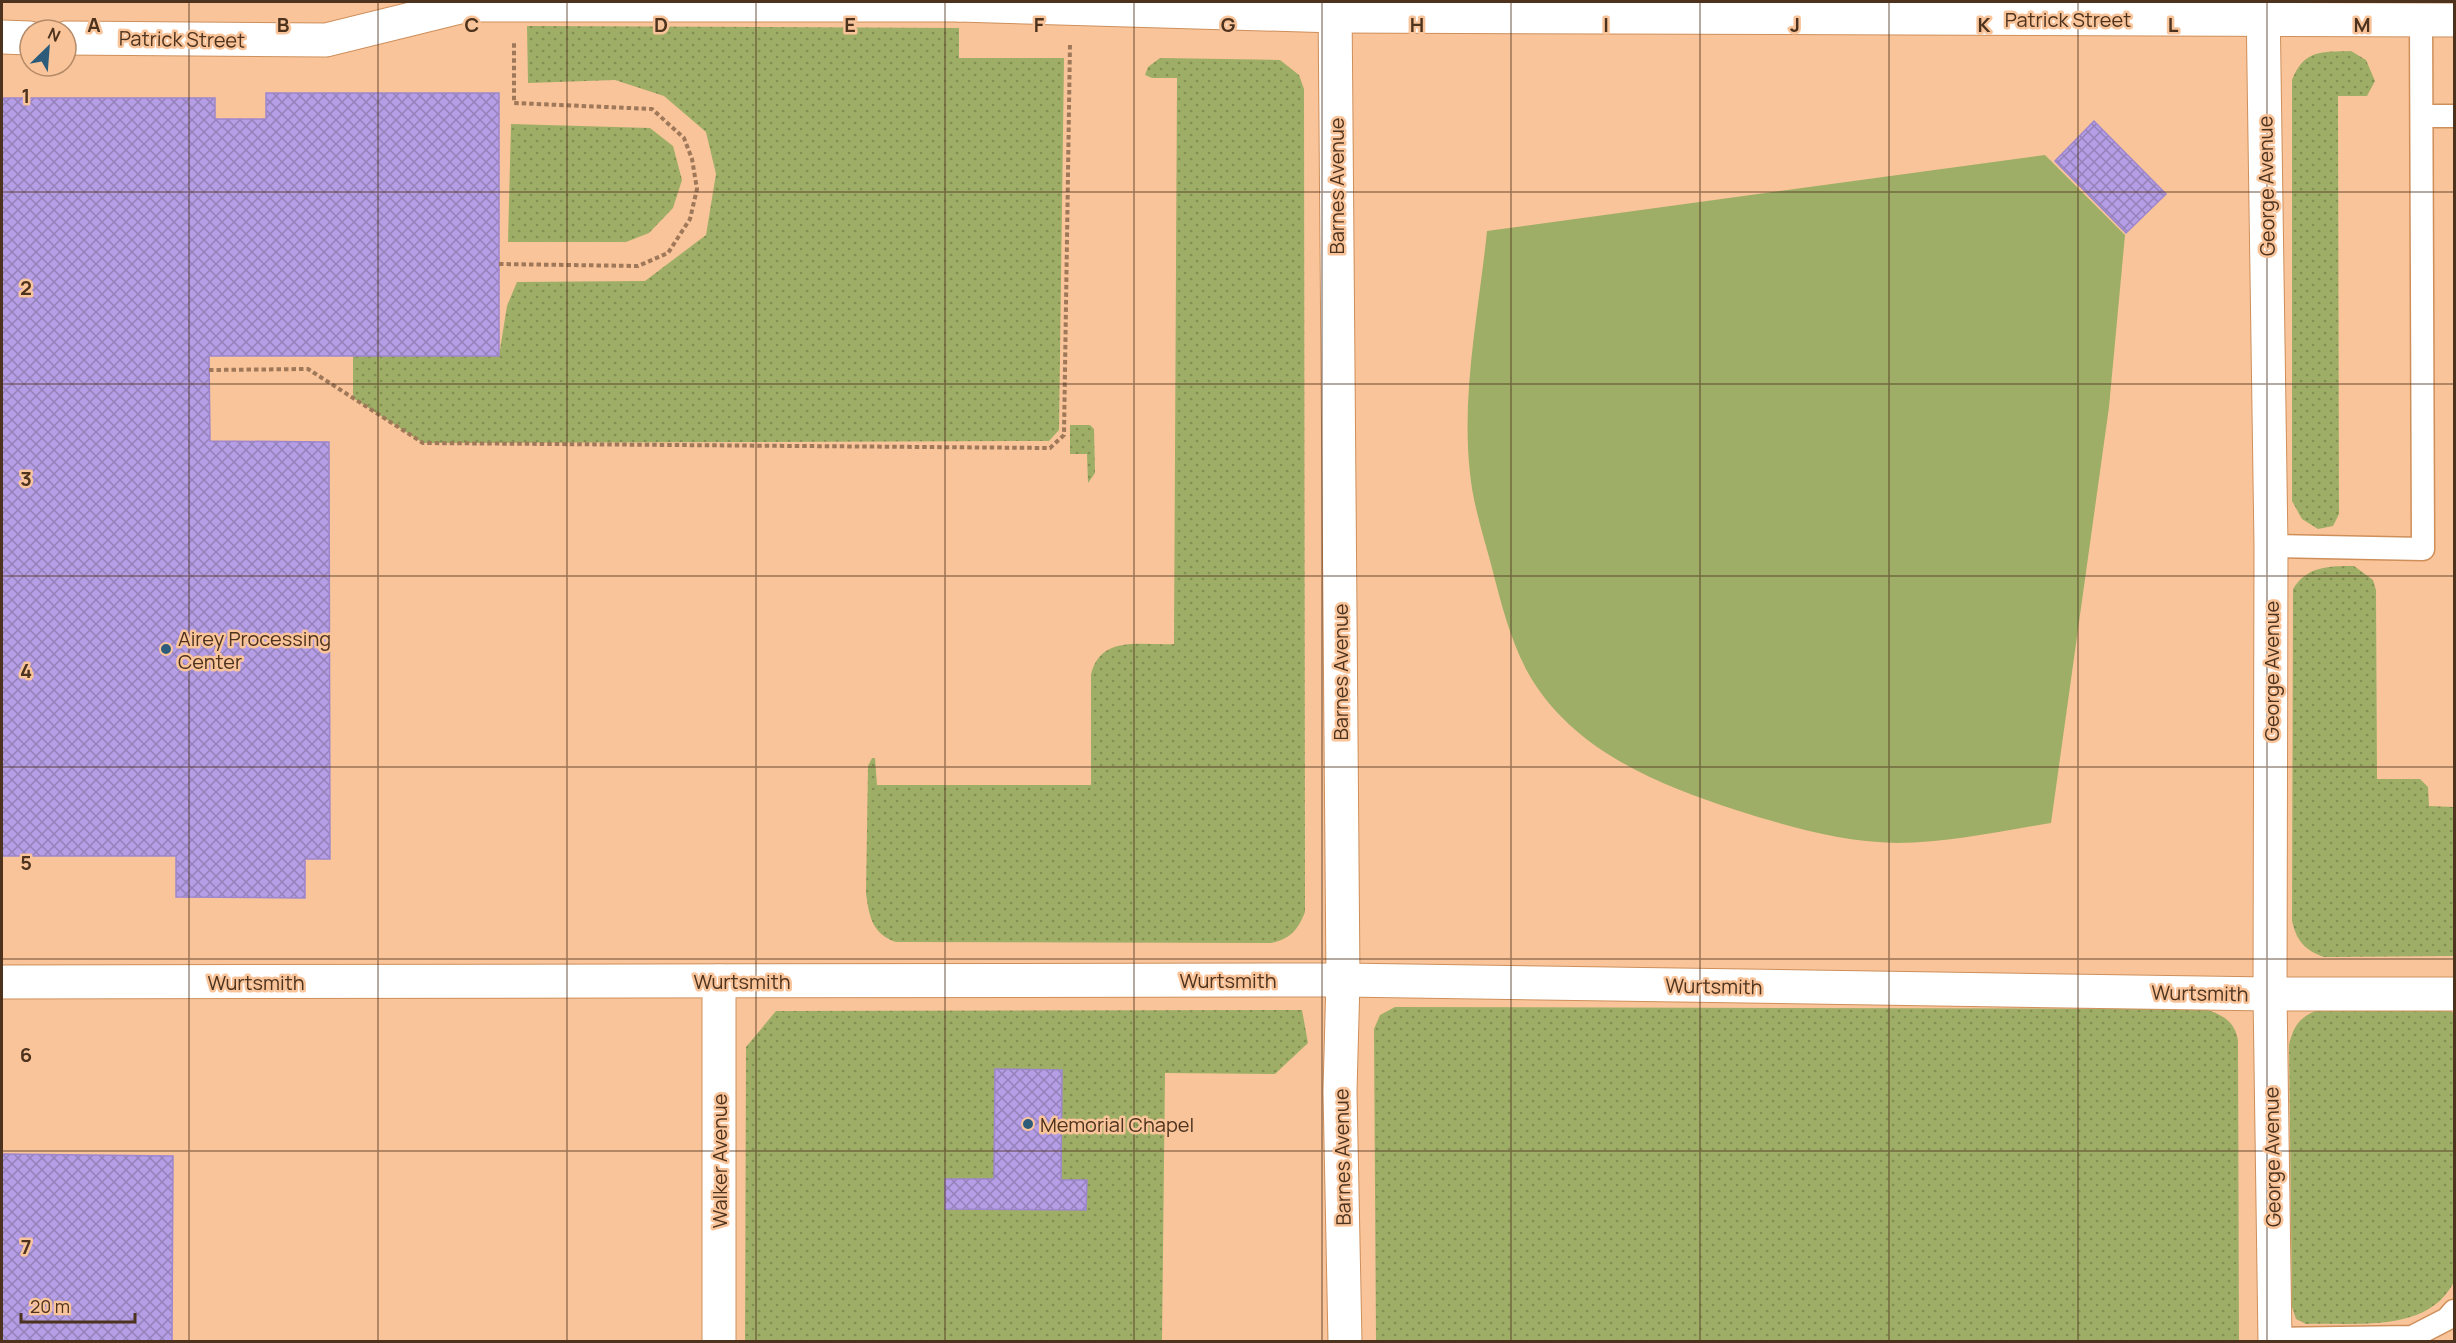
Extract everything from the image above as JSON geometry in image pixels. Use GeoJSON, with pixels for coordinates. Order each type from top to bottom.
{"type":"FeatureCollection","features":[{"type":"Feature","properties":{"kind":"street","name":"Patrick Street"},"geometry":{"type":"LineString","coordinates":[[78,38],[326,40],[468,5],[959,5],[1070,9],[2263,11],[2421,21],[2454,20]]}},
{"type":"Feature","properties":{"kind":"street","name":"Barnes Avenue"},"geometry":{"type":"LineString","coordinates":[[1335,9],[1342,980],[1340,1090],[1345,1341]]}},
{"type":"Feature","properties":{"kind":"street","name":"George Avenue"},"geometry":{"type":"LineString","coordinates":[[2263,11],[2271,546],[2270,994],[2275,1340]]}},
{"type":"Feature","properties":{"kind":"street"},"geometry":{"type":"LineString","coordinates":[[2,38],[18,38]]}},
{"type":"Feature","properties":{"kind":"street","name":"Wurtsmith"},"geometry":{"type":"LineString","coordinates":[[2,982],[1342,980],[2270,994],[2454,994]]}},
{"type":"Feature","properties":{"kind":"street","name":"Walker Avenue"},"geometry":{"type":"LineString","coordinates":[[719,981],[719,1341]]}},
{"type":"Feature","properties":{"kind":"lane"},"geometry":{"type":"LineString","coordinates":[[2271,546],[2423,549],[2421,21]]}},
{"type":"Feature","properties":{"kind":"lane"},"geometry":{"type":"LineString","coordinates":[[2422,117],[2454,116]]}},
{"type":"Feature","properties":{"kind":"lane"},"geometry":{"type":"LineString","coordinates":[[2275,1340],[2375,1340],[2412,1337],[2447,1319],[2454,1311]]}},
{"type":"Feature","properties":{"kind":"path"},"geometry":{"type":"LineString","coordinates":[[499,264],[638,266],[668,253],[690,219],[697,189],[692,159],[684,138],[652,109],[514,103],[514,5]]}},
{"type":"Feature","properties":{"kind":"path"},"geometry":{"type":"LineString","coordinates":[[209,370],[308,369],[423,444],[1050,448],[1064,435],[1070,9]]}},
{"type":"Feature","properties":{"kind":"green space"},"geometry":{"type":"Polygon","coordinates":[[[527,26],[959,28],[959,58],[1064,58],[1059,430],[1049,441],[423,443],[353,398],[353,356],[499,356],[507,306],[517,282],[645,281],[706,235],[716,174],[706,132],[664,96],[615,80],[528,83],[527,26]]]}},
{"type":"Feature","properties":{"kind":"green space"},"geometry":{"type":"Polygon","coordinates":[[[2351,51],[2366,60],[2375,81],[2367,96],[2338,96],[2339,514],[2333,526],[2318,529],[2302,519],[2292,501],[2292,80],[2308,57],[2323,52],[2351,51]]]}},
{"type":"Feature","properties":{"kind":"green space"},"geometry":{"type":"Polygon","coordinates":[[[1160,58],[1280,60],[1299,75],[1304,89],[1305,912],[1292,933],[1271,943],[896,942],[888,939],[873,923],[866,893],[868,766],[872,758],[875,758],[877,785],[1091,785],[1091,675],[1096,662],[1103,653],[1124,645],[1174,644],[1177,78],[1152,78],[1145,75],[1148,67],[1160,58]]]}},
{"type":"Feature","properties":{"kind":"green space"},"geometry":{"type":"Polygon","coordinates":[[[511,124],[650,128],[673,146],[682,180],[673,208],[649,233],[626,242],[508,242],[511,124]]]}},
{"type":"Feature","properties":{"kind":"green space"},"geometry":{"type":"Polygon","coordinates":[[[2045,155],[2125,235],[2109,407],[2051,823],[1936,841],[1897,843],[1835,837],[1796,828],[1706,800],[1646,775],[1591,742],[1567,722],[1545,698],[1521,659],[1503,608],[1474,497],[1468,443],[1469,382],[1487,231],[2045,155]]]}},
{"type":"Feature","properties":{"kind":"green space"},"geometry":{"type":"Polygon","coordinates":[[[1070,425],[1090,425],[1094,429],[1095,473],[1088,483],[1087,454],[1070,454],[1070,425]]]}},
{"type":"Feature","properties":{"kind":"green space"},"geometry":{"type":"Polygon","coordinates":[[[2354,566],[2373,580],[2376,590],[2377,779],[2420,779],[2428,787],[2429,806],[2454,807],[2454,956],[2324,957],[2299,940],[2292,921],[2293,589],[2305,576],[2319,569],[2354,566]]]}},
{"type":"Feature","properties":{"kind":"green space"},"geometry":{"type":"Polygon","coordinates":[[[1395,1007],[2205,1009],[2211,1011],[2230,1023],[2238,1040],[2239,1341],[1376,1341],[1374,1029],[1380,1015],[1395,1007]]]}},
{"type":"Feature","properties":{"kind":"green space"},"geometry":{"type":"Polygon","coordinates":[[[2320,1009],[2445,1009],[2454,1013],[2454,1282],[2442,1299],[2427,1310],[2408,1318],[2368,1324],[2306,1324],[2296,1319],[2292,1307],[2289,1045],[2299,1022],[2320,1009]]]}},
{"type":"Feature","properties":{"kind":"green space"},"geometry":{"type":"Polygon","coordinates":[[[1302,1010],[1308,1043],[1275,1074],[1165,1073],[1162,1341],[745,1342],[746,1047],[776,1011],[1302,1010]]]}},
{"type":"Feature","properties":{"kind":"building","name":"Airey Processing Center"},"geometry":{"type":"Polygon","coordinates":[[[266,93],[499,93],[499,356],[209,356],[210,441],[329,442],[330,859],[305,859],[305,898],[176,897],[176,856],[2,856],[2,98],[215,98],[215,119],[266,119],[266,93]]]}},
{"type":"Feature","properties":{"kind":"building"},"geometry":{"type":"Polygon","coordinates":[[[2094,121],[2166,194],[2126,233],[2055,161],[2094,121]]]}},
{"type":"Feature","properties":{"kind":"building","name":"Memorial Chapel"},"geometry":{"type":"Polygon","coordinates":[[[995,1069],[1062,1070],[1061,1180],[1087,1180],[1086,1210],[945,1209],[945,1179],[994,1179],[995,1069]]]}},
{"type":"Feature","properties":{"kind":"building"},"geometry":{"type":"Polygon","coordinates":[[[2,1154],[173,1156],[172,1342],[2,1342],[2,1154]]]}},
{"type":"Feature","properties":{"kind":"place","name":"Airey Processing Center"},"geometry":{"type":"Point","coordinates":[166,649]}},
{"type":"Feature","properties":{"kind":"place","name":"Memorial Chapel"},"geometry":{"type":"Point","coordinates":[1028,1124]}}]}
